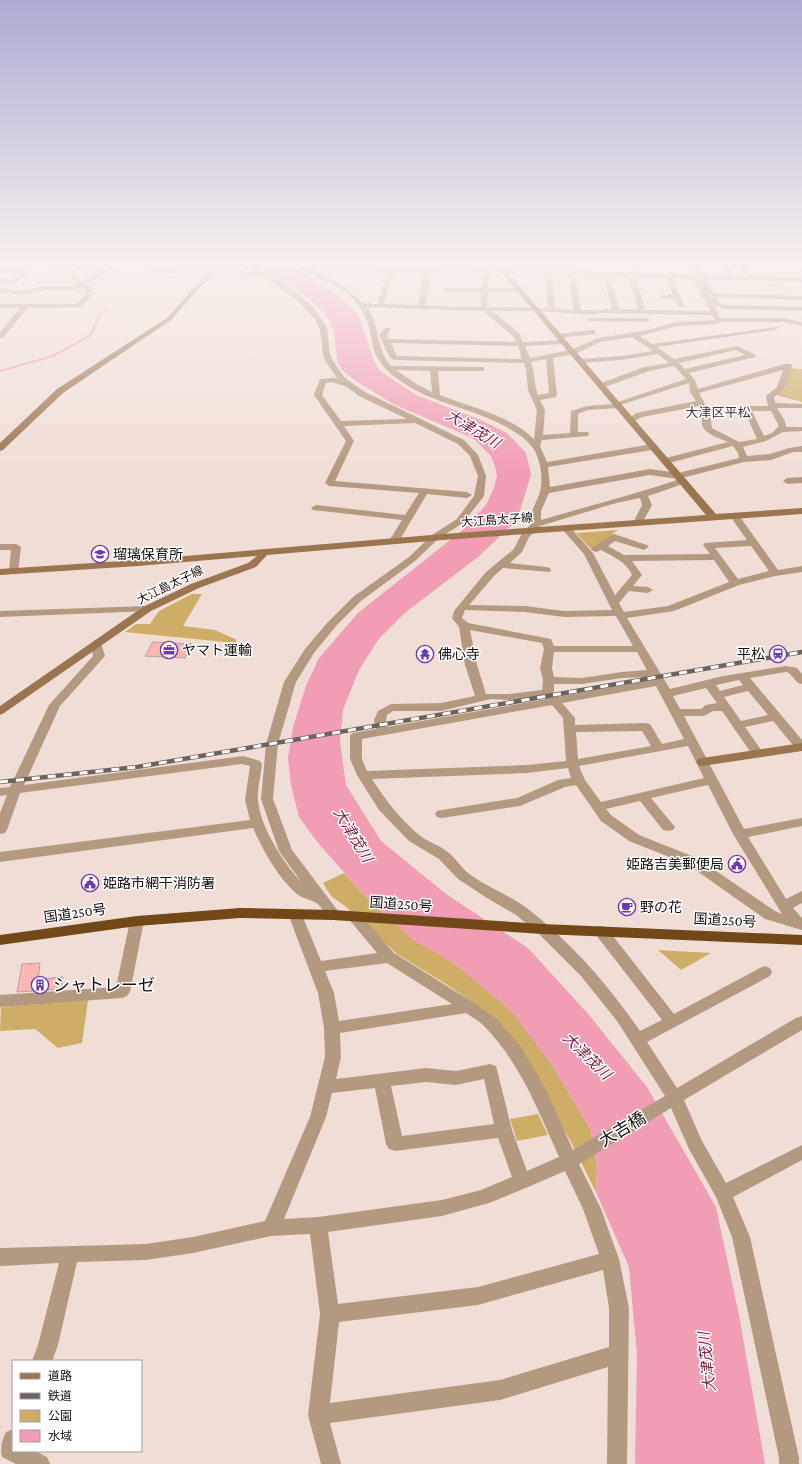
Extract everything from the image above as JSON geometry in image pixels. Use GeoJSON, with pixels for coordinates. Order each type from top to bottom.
{"type":"FeatureCollection","features":[{"type":"Feature","properties":{"kind":"highway","name":"国道250号"},"geometry":{"type":"LineString","coordinates":[[0,940],[138,920],[240,913],[333,915],[543,929],[601,930],[802,940]]}},
{"type":"Feature","properties":{"kind":"main road"},"geometry":{"type":"LineString","coordinates":[[0,448],[60,391],[147,333]]}},
{"type":"Feature","properties":{"kind":"main road"},"geometry":{"type":"LineString","coordinates":[[556,333],[713,517]]}},
{"type":"Feature","properties":{"kind":"main road","name":"大江島太子線"},"geometry":{"type":"LineString","coordinates":[[0,711],[147,609],[195,586],[252,565],[264,552],[529,529],[566,528],[802,511]]}},
{"type":"Feature","properties":{"kind":"main road"},"geometry":{"type":"LineString","coordinates":[[252,565],[304,552],[336,546]]}},
{"type":"Feature","properties":{"kind":"main road"},"geometry":{"type":"LineString","coordinates":[[0,572],[264,552]]}},
{"type":"Feature","properties":{"kind":"main road"},"geometry":{"type":"LineString","coordinates":[[702,762],[801,747]]}},
{"type":"Feature","properties":{"kind":"street"},"geometry":{"type":"LineString","coordinates":[[324,333],[324,345],[327,359],[334,372],[349,386]]}},
{"type":"Feature","properties":{"kind":"street"},"geometry":{"type":"LineString","coordinates":[[375,333],[378,352],[386,365],[413,385],[448,402],[501,422],[538,442],[585,434]]}},
{"type":"Feature","properties":{"kind":"street"},"geometry":{"type":"LineString","coordinates":[[384,333],[383,335],[394,358],[526,361],[572,352],[658,352]]}},
{"type":"Feature","properties":{"kind":"street"},"geometry":{"type":"LineString","coordinates":[[482,699],[471,665],[464,626],[458,618],[459,611],[490,574],[503,565],[519,550],[520,540],[529,529],[544,491],[544,465],[538,442],[541,410],[532,390],[530,370],[521,344],[514,333]]}},
{"type":"Feature","properties":{"kind":"street"},"geometry":{"type":"LineString","coordinates":[[386,341],[521,344],[561,339],[586,333]]}},
{"type":"Feature","properties":{"kind":"street"},"geometry":{"type":"LineString","coordinates":[[593,333],[598,340],[596,352]]}},
{"type":"Feature","properties":{"kind":"street"},"geometry":{"type":"LineString","coordinates":[[650,346],[737,333]]}},
{"type":"Feature","properties":{"kind":"street"},"geometry":{"type":"LineString","coordinates":[[598,340],[634,334],[674,363],[691,380],[694,392],[707,412],[708,417],[706,424],[708,429],[736,444],[742,452],[744,459]]}},
{"type":"Feature","properties":{"kind":"street"},"geometry":{"type":"LineString","coordinates":[[614,345],[643,341]]}},
{"type":"Feature","properties":{"kind":"street"},"geometry":{"type":"LineString","coordinates":[[324,345],[320,355],[320,360],[333,380]]}},
{"type":"Feature","properties":{"kind":"street"},"geometry":{"type":"LineString","coordinates":[[602,386],[647,369],[737,348],[752,355],[683,372]]}},
{"type":"Feature","properties":{"kind":"street"},"geometry":{"type":"LineString","coordinates":[[580,361],[596,352]]}},
{"type":"Feature","properties":{"kind":"street"},"geometry":{"type":"LineString","coordinates":[[536,398],[553,395],[549,356]]}},
{"type":"Feature","properties":{"kind":"street"},"geometry":{"type":"LineString","coordinates":[[694,392],[788,366],[782,386],[778,393],[770,396],[772,407],[782,422],[783,426],[781,430]]}},
{"type":"Feature","properties":{"kind":"street"},"geometry":{"type":"LineString","coordinates":[[390,368],[399,367],[434,370],[481,369]]}},
{"type":"Feature","properties":{"kind":"street"},"geometry":{"type":"LineString","coordinates":[[434,370],[436,396]]}},
{"type":"Feature","properties":{"kind":"street"},"geometry":{"type":"LineString","coordinates":[[333,915],[286,851],[267,799],[272,744],[290,682],[309,651],[332,624],[357,599],[412,559],[460,520],[480,496],[482,476],[474,454],[462,442],[362,394],[349,386],[333,380],[323,381],[318,395],[350,441],[329,483],[424,492],[466,494]]}},
{"type":"Feature","properties":{"kind":"street"},"geometry":{"type":"LineString","coordinates":[[574,435],[574,413],[586,405],[617,405],[691,380]]}},
{"type":"Feature","properties":{"kind":"street"},"geometry":{"type":"LineString","coordinates":[[775,394],[802,401]]}},
{"type":"Feature","properties":{"kind":"street"},"geometry":{"type":"LineString","coordinates":[[632,423],[639,415],[701,403]]}},
{"type":"Feature","properties":{"kind":"street"},"geometry":{"type":"LineString","coordinates":[[762,440],[747,408],[802,406]]}},
{"type":"Feature","properties":{"kind":"street"},"geometry":{"type":"LineString","coordinates":[[338,424],[415,420]]}},
{"type":"Feature","properties":{"kind":"street"},"geometry":{"type":"LineString","coordinates":[[632,423],[651,421]]}},
{"type":"Feature","properties":{"kind":"street"},"geometry":{"type":"LineString","coordinates":[[665,461],[736,444],[762,440],[773,436],[781,430],[802,429]]}},
{"type":"Feature","properties":{"kind":"street"},"geometry":{"type":"LineString","coordinates":[[544,465],[652,447]]}},
{"type":"Feature","properties":{"kind":"street"},"geometry":{"type":"LineString","coordinates":[[529,529],[614,501],[642,495],[680,479],[744,459],[771,457],[800,451]]}},
{"type":"Feature","properties":{"kind":"street"},"geometry":{"type":"LineString","coordinates":[[544,491],[650,472],[680,479]]}},
{"type":"Feature","properties":{"kind":"street"},"geometry":{"type":"LineString","coordinates":[[466,494],[482,476]]}},
{"type":"Feature","properties":{"kind":"street"},"geometry":{"type":"LineString","coordinates":[[788,481],[802,480]]}},
{"type":"Feature","properties":{"kind":"street"},"geometry":{"type":"LineString","coordinates":[[394,541],[406,518],[424,492]]}},
{"type":"Feature","properties":{"kind":"street"},"geometry":{"type":"LineString","coordinates":[[466,494],[469,510]]}},
{"type":"Feature","properties":{"kind":"street"},"geometry":{"type":"LineString","coordinates":[[638,523],[647,505],[646,500],[642,495]]}},
{"type":"Feature","properties":{"kind":"street"},"geometry":{"type":"LineString","coordinates":[[316,508],[406,518]]}},
{"type":"Feature","properties":{"kind":"street"},"geometry":{"type":"LineString","coordinates":[[735,516],[776,573]]}},
{"type":"Feature","properties":{"kind":"street"},"geometry":{"type":"LineString","coordinates":[[566,528],[588,553],[620,614],[657,678],[740,834],[784,907],[801,925]]}},
{"type":"Feature","properties":{"kind":"street"},"geometry":{"type":"LineString","coordinates":[[588,553],[614,537],[644,548]]}},
{"type":"Feature","properties":{"kind":"street"},"geometry":{"type":"LineString","coordinates":[[735,583],[708,545],[754,543]]}},
{"type":"Feature","properties":{"kind":"street"},"geometry":{"type":"LineString","coordinates":[[601,546],[623,558],[636,571],[637,575],[614,602]]}},
{"type":"Feature","properties":{"kind":"street"},"geometry":{"type":"LineString","coordinates":[[0,547],[16,547],[14,571]]}},
{"type":"Feature","properties":{"kind":"street"},"geometry":{"type":"LineString","coordinates":[[623,558],[716,557]]}},
{"type":"Feature","properties":{"kind":"street"},"geometry":{"type":"LineString","coordinates":[[503,565],[546,570]]}},
{"type":"Feature","properties":{"kind":"street"},"geometry":{"type":"LineString","coordinates":[[462,606],[470,608],[525,609],[564,614],[620,614],[670,609],[735,583],[776,573],[802,569]]}},
{"type":"Feature","properties":{"kind":"street"},"geometry":{"type":"LineString","coordinates":[[626,588],[648,590]]}},
{"type":"Feature","properties":{"kind":"street"},"geometry":{"type":"LineString","coordinates":[[0,614],[147,609]]}},
{"type":"Feature","properties":{"kind":"street"},"geometry":{"type":"LineString","coordinates":[[464,626],[547,642],[549,649],[546,668],[551,696],[569,718],[572,764],[580,781],[606,818],[634,838],[692,861],[770,914],[801,925]]}},
{"type":"Feature","properties":{"kind":"street"},"geometry":{"type":"LineString","coordinates":[[0,830],[15,790],[55,705],[99,656],[96,643]]}},
{"type":"Feature","properties":{"kind":"street"},"geometry":{"type":"LineString","coordinates":[[549,649],[640,649]]}},
{"type":"Feature","properties":{"kind":"street"},"geometry":{"type":"LineString","coordinates":[[665,694],[709,684],[723,679],[786,669],[793,670],[802,682]]}},
{"type":"Feature","properties":{"kind":"street"},"geometry":{"type":"LineString","coordinates":[[549,680],[582,681],[622,675],[657,678]]}},
{"type":"Feature","properties":{"kind":"street"},"geometry":{"type":"LineString","coordinates":[[657,678],[551,696],[382,732],[356,736],[356,758],[363,775],[384,807],[414,838],[444,856],[463,876],[492,896],[521,911],[543,929],[586,972],[622,1017],[675,1098],[695,1144],[723,1194],[741,1237],[789,1464]]}},
{"type":"Feature","properties":{"kind":"street"},"geometry":{"type":"LineString","coordinates":[[709,684],[758,754]]}},
{"type":"Feature","properties":{"kind":"street"},"geometry":{"type":"LineString","coordinates":[[716,695],[748,684],[801,747]]}},
{"type":"Feature","properties":{"kind":"street"},"geometry":{"type":"LineString","coordinates":[[382,732],[380,720],[382,713],[391,708],[441,707],[491,696],[551,696]]}},
{"type":"Feature","properties":{"kind":"street"},"geometry":{"type":"LineString","coordinates":[[675,714],[704,712],[710,707],[725,707]]}},
{"type":"Feature","properties":{"kind":"street"},"geometry":{"type":"LineString","coordinates":[[738,725],[776,717]]}},
{"type":"Feature","properties":{"kind":"street"},"geometry":{"type":"LineString","coordinates":[[570,729],[646,727],[658,748]]}},
{"type":"Feature","properties":{"kind":"street"},"geometry":{"type":"LineString","coordinates":[[363,775],[527,769],[572,764],[690,742]]}},
{"type":"Feature","properties":{"kind":"street"},"geometry":{"type":"LineString","coordinates":[[0,792],[243,760],[256,764],[252,803],[258,823],[275,856],[289,878],[305,894],[322,900]]}},
{"type":"Feature","properties":{"kind":"street"},"geometry":{"type":"LineString","coordinates":[[599,807],[711,780]]}},
{"type":"Feature","properties":{"kind":"street"},"geometry":{"type":"LineString","coordinates":[[442,814],[520,802],[562,783],[580,781]]}},
{"type":"Feature","properties":{"kind":"street"},"geometry":{"type":"LineString","coordinates":[[643,797],[668,828]]}},
{"type":"Feature","properties":{"kind":"street"},"geometry":{"type":"LineString","coordinates":[[740,834],[802,822]]}},
{"type":"Feature","properties":{"kind":"street"},"geometry":{"type":"LineString","coordinates":[[0,857],[258,823]]}},
{"type":"Feature","properties":{"kind":"street"},"geometry":{"type":"LineString","coordinates":[[784,907],[802,896]]}},
{"type":"Feature","properties":{"kind":"street"},"geometry":{"type":"LineString","coordinates":[[272,1228],[318,1117],[333,1057],[332,1028],[326,993],[295,914]]}},
{"type":"Feature","properties":{"kind":"street"},"geometry":{"type":"LineString","coordinates":[[354,917],[389,957],[469,1007],[491,1023],[516,1053],[540,1095],[592,1209],[610,1259],[619,1308],[617,1464]]}},
{"type":"Feature","properties":{"kind":"street"},"geometry":{"type":"LineString","coordinates":[[0,1001],[122,992],[138,920]]}},
{"type":"Feature","properties":{"kind":"street"},"geometry":{"type":"LineString","coordinates":[[601,930],[672,1022]]}},
{"type":"Feature","properties":{"kind":"street"},"geometry":{"type":"LineString","coordinates":[[316,967],[389,957]]}},
{"type":"Feature","properties":{"kind":"street"},"geometry":{"type":"LineString","coordinates":[[637,1040],[765,972]]}},
{"type":"Feature","properties":{"kind":"street"},"geometry":{"type":"LineString","coordinates":[[332,1028],[469,1007]]}},
{"type":"Feature","properties":{"kind":"street","name":"大吉橋"},"geometry":{"type":"LineString","coordinates":[[0,1257],[146,1252],[194,1245],[272,1228],[318,1225],[442,1208],[483,1197],[522,1182],[569,1161],[802,1022]]}},
{"type":"Feature","properties":{"kind":"street"},"geometry":{"type":"LineString","coordinates":[[326,1087],[426,1075],[456,1078],[490,1071],[504,1130],[522,1182]]}},
{"type":"Feature","properties":{"kind":"street"},"geometry":{"type":"LineString","coordinates":[[382,1081],[395,1144],[504,1130]]}},
{"type":"Feature","properties":{"kind":"street"},"geometry":{"type":"LineString","coordinates":[[723,1194],[802,1152]]}},
{"type":"Feature","properties":{"kind":"street"},"geometry":{"type":"LineString","coordinates":[[318,1225],[330,1314],[318,1415],[331,1464]]}},
{"type":"Feature","properties":{"kind":"street"},"geometry":{"type":"LineString","coordinates":[[42,1360],[48,1345],[70,1254]]}},
{"type":"Feature","properties":{"kind":"street"},"geometry":{"type":"LineString","coordinates":[[330,1314],[478,1296],[610,1259]]}},
{"type":"Feature","properties":{"kind":"street"},"geometry":{"type":"LineString","coordinates":[[318,1415],[500,1390],[619,1354]]}},
{"type":"Feature","properties":{"kind":"street"},"geometry":{"type":"LineString","coordinates":[[12,1442],[9,1450],[12,1451]]}},
{"type":"Feature","properties":{"kind":"street"},"geometry":{"type":"LineString","coordinates":[[13,1452],[40,1464]]}},
{"type":"Feature","properties":{"kind":"green space"},"geometry":{"type":"Polygon","coordinates":[[[788,368],[802,369],[802,402],[776,395],[788,368]]]}},
{"type":"Feature","properties":{"kind":"green space"},"geometry":{"type":"Polygon","coordinates":[[[618,530],[612,534],[614,536],[591,549],[576,533],[618,530]]]}},
{"type":"Feature","properties":{"kind":"green space"},"geometry":{"type":"Polygon","coordinates":[[[192,594],[202,594],[183,626],[215,630],[237,640],[235,643],[125,632],[136,624],[150,624],[159,611],[192,594]]]}},
{"type":"Feature","properties":{"kind":"green space"},"geometry":{"type":"Polygon","coordinates":[[[344,873],[368,899],[414,940],[454,963],[511,1011],[554,1068],[591,1130],[597,1169],[596,1192],[570,1140],[553,1111],[482,1009],[449,986],[397,954],[345,906],[331,896],[323,883],[344,873]]]}},
{"type":"Feature","properties":{"kind":"green space"},"geometry":{"type":"Polygon","coordinates":[[[658,950],[711,953],[681,970],[658,950]]]}},
{"type":"Feature","properties":{"kind":"green space"},"geometry":{"type":"Polygon","coordinates":[[[88,1000],[82,1043],[58,1048],[35,1029],[0,1031],[1,1007],[88,1000]]]}},
{"type":"Feature","properties":{"kind":"green space"},"geometry":{"type":"Polygon","coordinates":[[[538,1114],[548,1135],[517,1141],[510,1119],[538,1114]]]}},
{"type":"Feature","properties":{"kind":"water","name":"大津茂川"},"geometry":{"type":"Polygon","coordinates":[[[334,333],[365,333],[374,361],[379,370],[416,395],[481,420],[507,433],[526,453],[531,475],[517,520],[478,557],[406,612],[378,640],[359,670],[343,710],[340,742],[346,785],[381,841],[446,894],[528,948],[589,1015],[647,1087],[716,1207],[739,1315],[765,1464],[635,1464],[637,1354],[629,1267],[596,1192],[597,1169],[591,1130],[554,1068],[511,1011],[454,963],[414,940],[368,899],[318,843],[299,817],[291,785],[288,758],[293,727],[306,686],[319,658],[358,613],[464,529],[486,505],[494,488],[497,476],[491,456],[475,440],[393,404],[353,379],[341,369],[337,360],[334,333]]]}},
{"type":"Feature","properties":{"kind":"building","name":"ヤマト運輸"},"geometry":{"type":"Polygon","coordinates":[[[153,642],[192,644],[185,658],[145,656],[153,642]]]}},
{"type":"Feature","properties":{"kind":"building","name":"シャトレーゼ"},"geometry":{"type":"Polygon","coordinates":[[[40,963],[38,979],[63,977],[61,989],[17,992],[22,964],[40,963]]]}},
{"type":"Feature","properties":{"kind":"waterway"},"geometry":{"type":"LineString","coordinates":[[0,371],[53,356],[92,333]]}},
{"type":"Feature","properties":{"kind":"railway"},"geometry":{"type":"LineString","coordinates":[[0,782],[137,767],[802,652]]}},
{"type":"Feature","properties":{"kind":"place","name":"瑠璃保育所"},"geometry":{"type":"Point","coordinates":[100,554]}},
{"type":"Feature","properties":{"kind":"place","name":"ヤマト運輸"},"geometry":{"type":"Point","coordinates":[169,650]}},
{"type":"Feature","properties":{"kind":"place","name":"佛心寺"},"geometry":{"type":"Point","coordinates":[425,654]}},
{"type":"Feature","properties":{"kind":"place","name":"平松"},"geometry":{"type":"Point","coordinates":[778,654]}},
{"type":"Feature","properties":{"kind":"place","name":"姫路吉美郵便局"},"geometry":{"type":"Point","coordinates":[737,864]}},
{"type":"Feature","properties":{"kind":"place","name":"姫路市網干消防署"},"geometry":{"type":"Point","coordinates":[90,883]}},
{"type":"Feature","properties":{"kind":"place","name":"野の花"},"geometry":{"type":"Point","coordinates":[627,907]}},
{"type":"Feature","properties":{"kind":"place","name":"シャトレーゼ"},"geometry":{"type":"Point","coordinates":[40,985]}},
{"type":"Feature","properties":{"kind":"district","name":"大津区平松"},"geometry":{"type":"Point","coordinates":[718,412]}}]}
